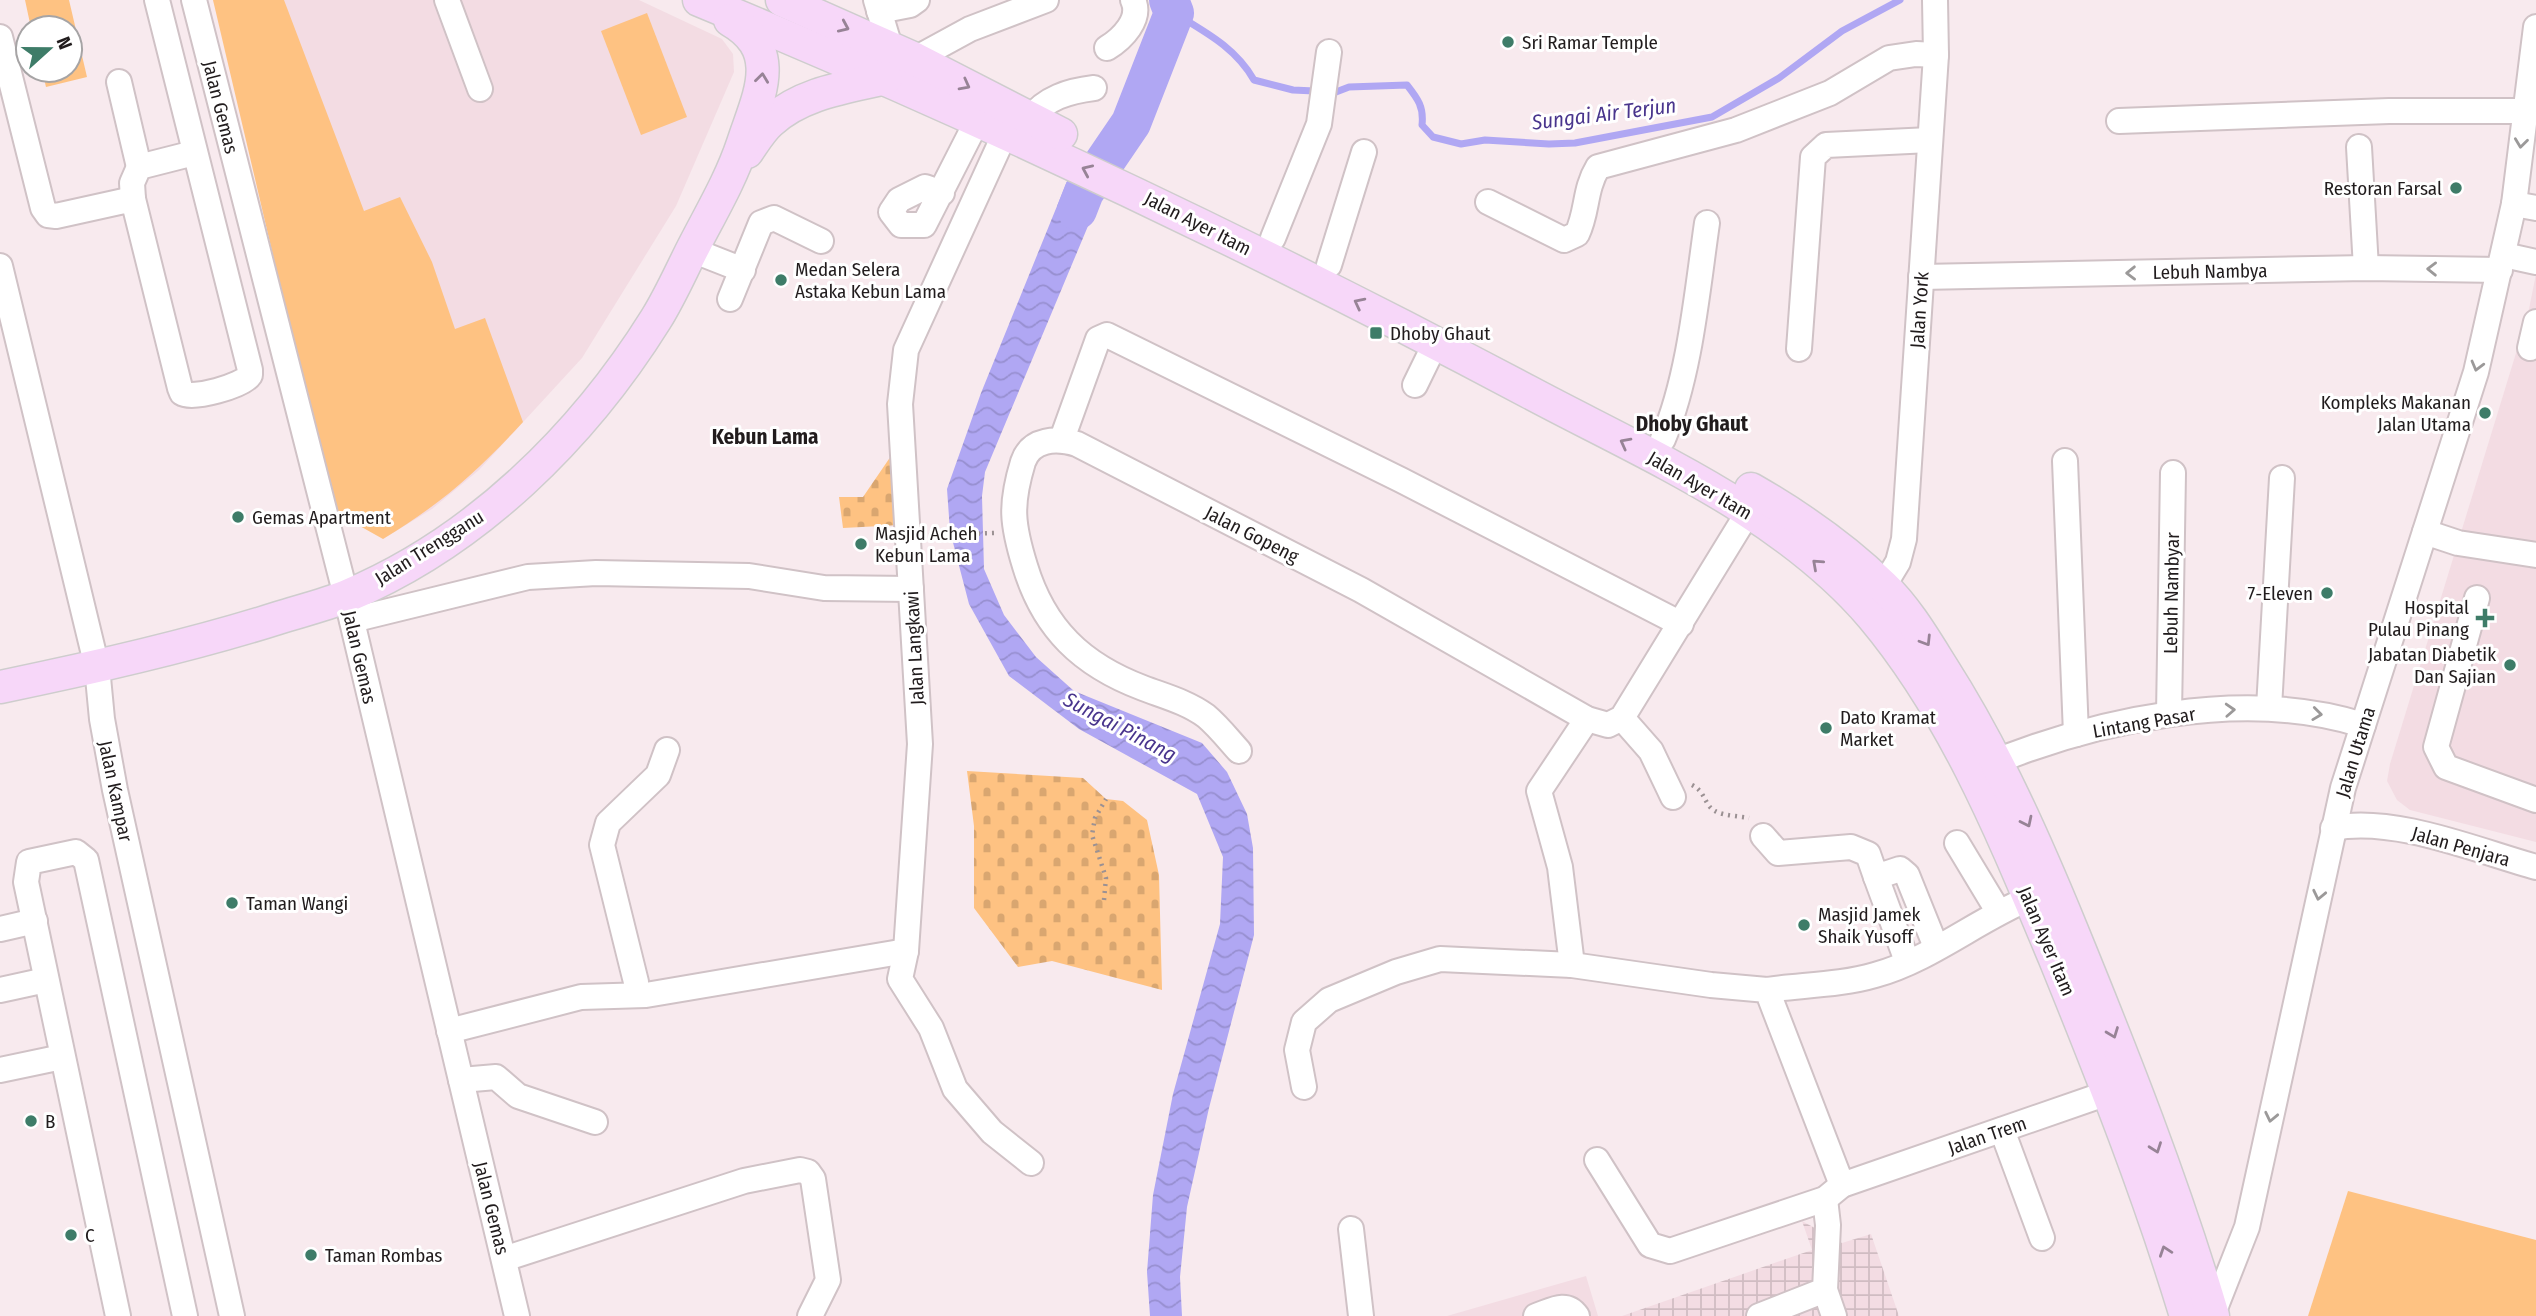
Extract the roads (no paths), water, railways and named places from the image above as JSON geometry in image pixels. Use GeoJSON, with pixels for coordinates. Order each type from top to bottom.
{"type":"FeatureCollection","features":[{"type":"Feature","properties":{"kind":"main road","name":"Jalan Trengganu"},"geometry":{"type":"LineString","coordinates":[[0,687],[97,667],[244,628],[349,608],[401,569],[472,523],[535,470],[585,416],[657,317],[735,167],[763,82],[764,63],[757,45],[745,29],[697,0]]}},
{"type":"Feature","properties":{"kind":"main road","name":"Jalan Ayer Itam"},"geometry":{"type":"LineString","coordinates":[[697,0],[897,61]]}},
{"type":"Feature","properties":{"kind":"main road","name":"Jalan Ayer Itam"},"geometry":{"type":"LineString","coordinates":[[782,0],[1055,144],[1329,265],[1663,439],[1761,495],[1837,546],[1876,599],[1930,695],[2031,831],[2121,1088],[2186,1316]]}},
{"type":"Feature","properties":{"kind":"main road","name":"Jalan Trengganu"},"geometry":{"type":"LineString","coordinates":[[735,167],[769,123],[784,111],[897,61]]}},
{"type":"Feature","properties":{"kind":"main road","name":"Jalan Ayer Itam"},"geometry":{"type":"LineString","coordinates":[[1133,179],[1749,511],[1813,560],[1876,599]]}},
{"type":"Feature","properties":{"kind":"main road","name":"Jalan Ayer Itam"},"geometry":{"type":"LineString","coordinates":[[1985,766],[2030,898],[2121,1088],[2189,1239],[2213,1316]]}},
{"type":"Feature","properties":{"kind":"street"},"geometry":{"type":"LineString","coordinates":[[119,82],[139,167],[132,183],[133,199],[182,393],[191,396],[247,380],[250,370],[157,0]]}},
{"type":"Feature","properties":{"kind":"street","name":"Jalan Gemas"},"geometry":{"type":"LineString","coordinates":[[194,0],[349,608],[517,1316]]}},
{"type":"Feature","properties":{"kind":"street"},"geometry":{"type":"LineString","coordinates":[[447,0],[480,89]]}},
{"type":"Feature","properties":{"kind":"street"},"geometry":{"type":"LineString","coordinates":[[917,0],[910,5],[877,5],[897,61],[1046,0]]}},
{"type":"Feature","properties":{"kind":"street"},"geometry":{"type":"LineString","coordinates":[[1107,48],[1133,23],[1136,5],[1133,0]]}},
{"type":"Feature","properties":{"kind":"street","name":"Jalan York"},"geometry":{"type":"LineString","coordinates":[[1876,599],[1898,562],[1904,539],[1936,55],[1936,12]]}},
{"type":"Feature","properties":{"kind":"street","name":"Jalan Utama"},"geometry":{"type":"LineString","coordinates":[[2213,1316],[2247,1227],[2343,788],[2476,372],[2502,263],[2525,206],[2526,111],[2536,27]]}},
{"type":"Feature","properties":{"kind":"street"},"geometry":{"type":"LineString","coordinates":[[0,37],[43,208],[48,215],[56,216],[133,199]]}},
{"type":"Feature","properties":{"kind":"street"},"geometry":{"type":"LineString","coordinates":[[1273,239],[1319,124],[1329,52]]}},
{"type":"Feature","properties":{"kind":"street"},"geometry":{"type":"LineString","coordinates":[[1488,202],[1564,240],[1577,234],[1582,224],[1588,182],[1598,167],[1736,130],[1830,93],[1889,58],[1916,54],[1936,55]]}},
{"type":"Feature","properties":{"kind":"street"},"geometry":{"type":"LineString","coordinates":[[942,193],[1007,120],[1070,91],[1094,88]]}},
{"type":"Feature","properties":{"kind":"street"},"geometry":{"type":"LineString","coordinates":[[2119,121],[2389,111],[2526,111]]}},
{"type":"Feature","properties":{"kind":"street","name":"Jalan Langkawi"},"geometry":{"type":"LineString","coordinates":[[1007,120],[906,350],[900,404],[920,744],[906,951],[900,979],[931,1028],[955,1089],[992,1132],[1031,1163]]}},
{"type":"Feature","properties":{"kind":"street"},"geometry":{"type":"LineString","coordinates":[[1799,349],[1813,157],[1826,145],[1930,140]]}},
{"type":"Feature","properties":{"kind":"street"},"geometry":{"type":"LineString","coordinates":[[2359,147],[2366,268]]}},
{"type":"Feature","properties":{"kind":"street"},"geometry":{"type":"LineString","coordinates":[[1329,265],[1364,152]]}},
{"type":"Feature","properties":{"kind":"street"},"geometry":{"type":"LineString","coordinates":[[139,167],[194,153]]}},
{"type":"Feature","properties":{"kind":"street"},"geometry":{"type":"LineString","coordinates":[[730,299],[761,223],[767,219],[774,218],[821,241]]}},
{"type":"Feature","properties":{"kind":"street"},"geometry":{"type":"LineString","coordinates":[[1663,439],[1672,419],[1690,333],[1707,223]]}},
{"type":"Feature","properties":{"kind":"street"},"geometry":{"type":"LineString","coordinates":[[692,250],[743,270]]}},
{"type":"Feature","properties":{"kind":"street","name":"Lebuh Nambya"},"geometry":{"type":"LineString","coordinates":[[1921,277],[2536,262]]}},
{"type":"Feature","properties":{"kind":"street","name":"Jalan Kampar"},"geometry":{"type":"LineString","coordinates":[[0,266],[97,667],[102,719],[115,790],[232,1316]]}},
{"type":"Feature","properties":{"kind":"street"},"geometry":{"type":"LineString","coordinates":[[2530,348],[2536,321]]}},
{"type":"Feature","properties":{"kind":"street"},"geometry":{"type":"LineString","coordinates":[[1239,751],[1206,716],[1175,699],[1141,687],[1091,662],[1049,624],[1028,578],[1014,532],[1013,494],[1025,457],[1036,446],[1049,440],[1062,439],[1098,339],[1107,335],[1401,480],[1681,624]]}},
{"type":"Feature","properties":{"kind":"street"},"geometry":{"type":"LineString","coordinates":[[1415,385],[1436,342]]}},
{"type":"Feature","properties":{"kind":"street","name":"Jalan Gopeng"},"geometry":{"type":"LineString","coordinates":[[1062,439],[1361,590],[1587,719],[1608,725],[1622,718]]}},
{"type":"Feature","properties":{"kind":"street"},"geometry":{"type":"LineString","coordinates":[[2065,461],[2076,734]]}},
{"type":"Feature","properties":{"kind":"street","name":"Lebuh Nambyar"},"geometry":{"type":"LineString","coordinates":[[2169,714],[2173,473]]}},
{"type":"Feature","properties":{"kind":"street"},"geometry":{"type":"LineString","coordinates":[[2269,708],[2281,478]]}},
{"type":"Feature","properties":{"kind":"street"},"geometry":{"type":"LineString","coordinates":[[1670,788],[1651,751],[1622,718],[1749,511]]}},
{"type":"Feature","properties":{"kind":"street"},"geometry":{"type":"LineString","coordinates":[[2425,532],[2458,543],[2536,555]]}},
{"type":"Feature","properties":{"kind":"street"},"geometry":{"type":"LineString","coordinates":[[349,608],[528,577],[596,572],[750,576],[824,588],[911,589]]}},
{"type":"Feature","properties":{"kind":"street"},"geometry":{"type":"LineString","coordinates":[[2477,598],[2436,747],[2446,767],[2536,800]]}},
{"type":"Feature","properties":{"kind":"street","name":"Lintang Pasar"},"geometry":{"type":"LineString","coordinates":[[1985,766],[2076,734],[2169,714],[2269,708],[2333,716],[2363,725]]}},
{"type":"Feature","properties":{"kind":"street"},"geometry":{"type":"LineString","coordinates":[[1572,965],[1560,867],[1539,791],[1587,719]]}},
{"type":"Feature","properties":{"kind":"street"},"geometry":{"type":"LineString","coordinates":[[636,995],[636,982],[602,845],[608,823],[658,775],[667,750]]}},
{"type":"Feature","properties":{"kind":"street","name":"Jalan Penjara"},"geometry":{"type":"LineString","coordinates":[[2343,788],[2386,825]]}},
{"type":"Feature","properties":{"kind":"street","name":"Jalan Penjara"},"geometry":{"type":"LineString","coordinates":[[2333,828],[2353,824],[2386,825],[2536,867]]}},
{"type":"Feature","properties":{"kind":"street"},"geometry":{"type":"LineString","coordinates":[[1763,836],[1778,852],[1851,847],[1868,854],[1907,961]]}},
{"type":"Feature","properties":{"kind":"street"},"geometry":{"type":"LineString","coordinates":[[1957,843],[1998,911]]}},
{"type":"Feature","properties":{"kind":"street"},"geometry":{"type":"LineString","coordinates":[[117,1316],[26,874],[29,862],[76,852],[82,854],[185,1316]]}},
{"type":"Feature","properties":{"kind":"street"},"geometry":{"type":"LineString","coordinates":[[1876,877],[1899,869],[1908,875],[1936,947]]}},
{"type":"Feature","properties":{"kind":"street"},"geometry":{"type":"LineString","coordinates":[[1304,1087],[1297,1050],[1304,1021],[1329,1000],[1396,972],[1440,959],[1572,965],[1767,990],[1874,975],[1936,947],[1998,911],[2030,898]]}},
{"type":"Feature","properties":{"kind":"street"},"geometry":{"type":"LineString","coordinates":[[0,929],[34,921]]}},
{"type":"Feature","properties":{"kind":"street"},"geometry":{"type":"LineString","coordinates":[[449,1031],[581,997],[636,995],[906,951]]}},
{"type":"Feature","properties":{"kind":"street"},"geometry":{"type":"LineString","coordinates":[[0,990],[46,980]]}},
{"type":"Feature","properties":{"kind":"street"},"geometry":{"type":"LineString","coordinates":[[1767,990],[1833,1192],[1828,1225],[1825,1290],[1834,1316]]}},
{"type":"Feature","properties":{"kind":"street"},"geometry":{"type":"LineString","coordinates":[[0,1070],[62,1057]]}},
{"type":"Feature","properties":{"kind":"street"},"geometry":{"type":"LineString","coordinates":[[461,1080],[496,1077],[518,1096],[594,1122]]}},
{"type":"Feature","properties":{"kind":"street","name":"Jalan Trem"},"geometry":{"type":"LineString","coordinates":[[1597,1160],[1650,1245],[1670,1251],[2121,1088]]}},
{"type":"Feature","properties":{"kind":"street"},"geometry":{"type":"LineString","coordinates":[[2002,1130],[2042,1238]]}},
{"type":"Feature","properties":{"kind":"street"},"geometry":{"type":"LineString","coordinates":[[505,1259],[744,1181],[800,1170],[808,1171],[813,1178],[828,1280],[810,1316]]}},
{"type":"Feature","properties":{"kind":"street"},"geometry":{"type":"LineString","coordinates":[[1351,1229],[1361,1316]]}},
{"type":"Feature","properties":{"kind":"street"},"geometry":{"type":"LineString","coordinates":[[1759,1316],[1825,1290]]}},
{"type":"Feature","properties":{"kind":"street"},"geometry":{"type":"LineString","coordinates":[[1536,1316],[1563,1306],[1572,1308],[1577,1316]]}},
{"type":"Feature","properties":{"kind":"water"},"geometry":{"type":"Polygon","coordinates":[[[1068,179],[1101,195],[985,472],[982,496],[984,569],[1004,615],[1036,657],[1074,691],[1202,743],[1227,772],[1247,814],[1253,848],[1254,935],[1209,1108],[1187,1207],[1180,1277],[1182,1316],[1150,1316],[1147,1272],[1153,1195],[1173,1094],[1220,924],[1223,857],[1197,794],[1079,729],[1009,676],[969,604],[950,531],[947,489],[981,393],[1068,179]]]}},
{"type":"Feature","properties":{"kind":"waterway","name":"Sungai Pinang"},"geometry":{"type":"LineString","coordinates":[[1077,210],[1084,192],[1131,123],[1174,13],[1169,0]]}},
{"type":"Feature","properties":{"kind":"waterway","name":"Sungai Air Terjun"},"geometry":{"type":"LineString","coordinates":[[1174,13],[1229,49],[1254,80],[1293,90],[1336,92],[1349,87],[1407,85],[1419,104],[1422,125],[1433,137],[1461,144],[1485,140],[1549,144],[1575,143],[1712,117],[1779,78],[1842,31],[1900,0]]}},
{"type":"Feature","properties":{"kind":"place","name":"Sri Ramar Temple"},"geometry":{"type":"Point","coordinates":[1508,42]}},
{"type":"Feature","properties":{"kind":"place","name":"Restoran Farsal"},"geometry":{"type":"Point","coordinates":[2456,188]}},
{"type":"Feature","properties":{"kind":"place","name":"Medan Selera Astaka Kebun Lama"},"geometry":{"type":"Point","coordinates":[781,280]}},
{"type":"Feature","properties":{"kind":"place","name":"Dhoby Ghaut"},"geometry":{"type":"Point","coordinates":[1376,333]}},
{"type":"Feature","properties":{"kind":"place","name":"Kompleks Makanan Jalan Utama"},"geometry":{"type":"Point","coordinates":[2485,413]}},
{"type":"Feature","properties":{"kind":"place","name":"Gemas Apartment"},"geometry":{"type":"Point","coordinates":[238,517]}},
{"type":"Feature","properties":{"kind":"place","name":"Masjid Acheh Kebun Lama"},"geometry":{"type":"Point","coordinates":[861,544]}},
{"type":"Feature","properties":{"kind":"place","name":"7-Eleven"},"geometry":{"type":"Point","coordinates":[2327,593]}},
{"type":"Feature","properties":{"kind":"place","name":"Hospital Pulau Pinang"},"geometry":{"type":"Point","coordinates":[2485,618]}},
{"type":"Feature","properties":{"kind":"place","name":"Jabatan Diabetik Dan Sajian"},"geometry":{"type":"Point","coordinates":[2510,665]}},
{"type":"Feature","properties":{"kind":"place","name":"Dato Kramat Market"},"geometry":{"type":"Point","coordinates":[1826,728]}},
{"type":"Feature","properties":{"kind":"place","name":"Taman Wangi"},"geometry":{"type":"Point","coordinates":[232,903]}},
{"type":"Feature","properties":{"kind":"place","name":"Masjid Jamek Shaik Yusoff"},"geometry":{"type":"Point","coordinates":[1804,925]}},
{"type":"Feature","properties":{"kind":"place","name":"B"},"geometry":{"type":"Point","coordinates":[31,1121]}},
{"type":"Feature","properties":{"kind":"place","name":"C"},"geometry":{"type":"Point","coordinates":[71,1235]}},
{"type":"Feature","properties":{"kind":"place","name":"Taman Rombas"},"geometry":{"type":"Point","coordinates":[311,1255]}},
{"type":"Feature","properties":{"kind":"district","name":"Dhoby Ghaut"},"geometry":{"type":"Point","coordinates":[1692,424]}},
{"type":"Feature","properties":{"kind":"district","name":"Kebun Lama"},"geometry":{"type":"Point","coordinates":[765,437]}}]}
